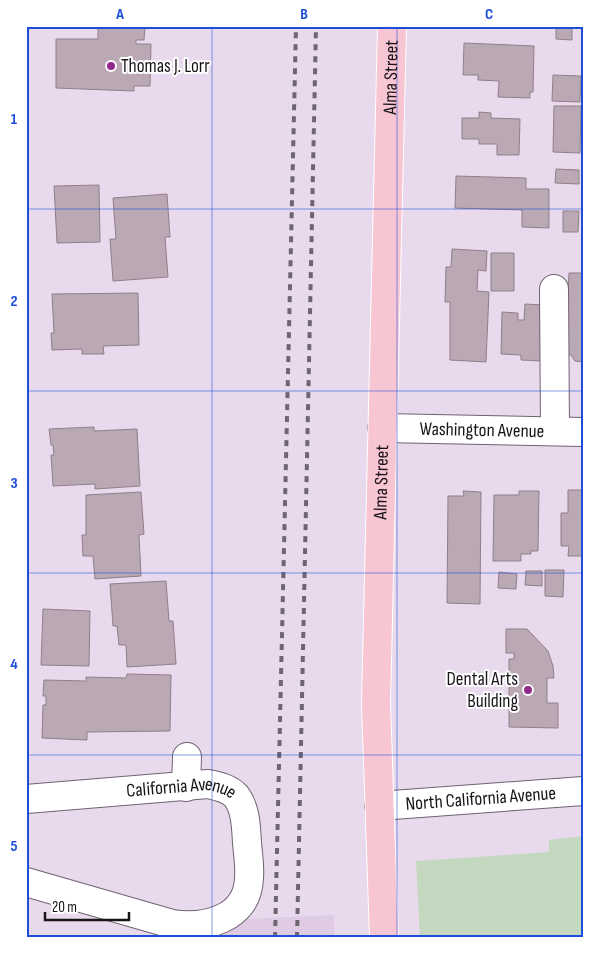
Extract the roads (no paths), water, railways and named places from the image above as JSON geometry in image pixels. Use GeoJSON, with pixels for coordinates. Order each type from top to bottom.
{"type":"FeatureCollection","features":[{"type":"Feature","properties":{"kind":"main road","name":"Alma Street"},"geometry":{"type":"LineString","coordinates":[[384,938],[376,703],[392,26]]}},
{"type":"Feature","properties":{"kind":"main road"},"geometry":{"type":"LineString","coordinates":[[376,938],[382,897]]}},
{"type":"Feature","properties":{"kind":"street"},"geometry":{"type":"LineString","coordinates":[[554,289],[555,431]]}},
{"type":"Feature","properties":{"kind":"street","name":"Washington Avenue"},"geometry":{"type":"LineString","coordinates":[[382,428],[583,432]]}},
{"type":"Feature","properties":{"kind":"street"},"geometry":{"type":"LineString","coordinates":[[186,787],[187,757]]}},
{"type":"Feature","properties":{"kind":"street","name":"California Avenue"},"geometry":{"type":"LineString","coordinates":[[26,799],[208,784],[221,786],[234,794],[243,806],[250,879],[246,894],[238,907],[206,932],[26,882]]}},
{"type":"Feature","properties":{"kind":"street","name":"North California Avenue"},"geometry":{"type":"LineString","coordinates":[[379,806],[583,791]]}},
{"type":"Feature","properties":{"kind":"railway"},"geometry":{"type":"LineString","coordinates":[[275,938],[296,26]]}},
{"type":"Feature","properties":{"kind":"railway"},"geometry":{"type":"LineString","coordinates":[[297,938],[316,26]]}},
{"type":"Feature","properties":{"kind":"place","name":"Thomas J. Lorr"},"geometry":{"type":"Point","coordinates":[111,66]}},
{"type":"Feature","properties":{"kind":"place","name":"Dental Arts Building"},"geometry":{"type":"Point","coordinates":[528,690]}}]}
